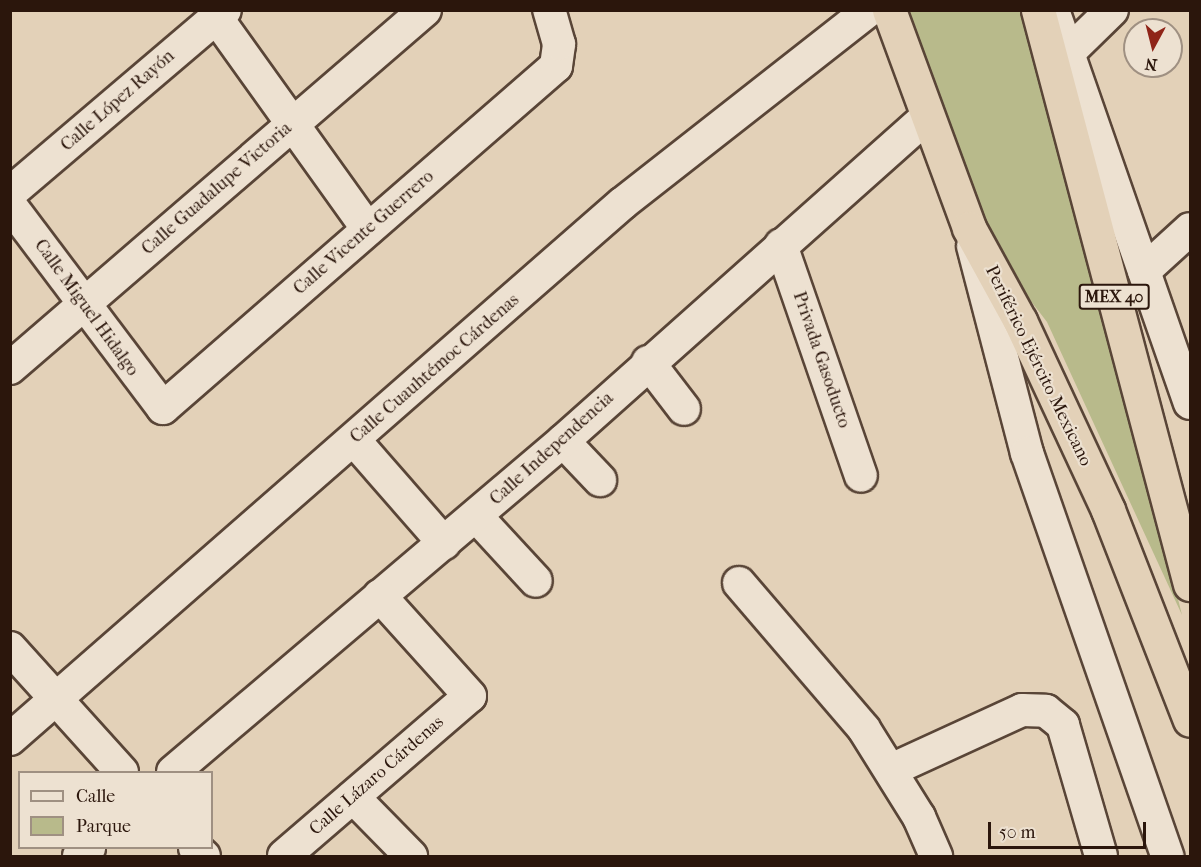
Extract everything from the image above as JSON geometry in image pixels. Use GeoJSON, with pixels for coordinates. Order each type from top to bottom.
{"type":"FeatureCollection","features":[{"type":"Feature","properties":{"kind":"highway","name":"Periférico Ejército Mexicano"},"geometry":{"type":"LineString","coordinates":[[889,10],[925,118],[969,228],[1020,321],[1108,510],[1191,720]]}},
{"type":"Feature","properties":{"kind":"highway","name":"MEX 40"},"geometry":{"type":"LineString","coordinates":[[1038,10],[1191,584]]}},
{"type":"Feature","properties":{"kind":"street","name":"Calle Guadalupe Victoria"},"geometry":{"type":"LineString","coordinates":[[10,368],[425,10]]}},
{"type":"Feature","properties":{"kind":"street","name":"Calle Vicente Guerrero"},"geometry":{"type":"LineString","coordinates":[[163,408],[556,66],[560,55],[549,10]]}},
{"type":"Feature","properties":{"kind":"street","name":"Calle Cuauhtémoc Cárdenas"},"geometry":{"type":"LineString","coordinates":[[10,739],[53,699],[354,440],[623,203],[869,10]]}},
{"type":"Feature","properties":{"kind":"street"},"geometry":{"type":"LineString","coordinates":[[1053,10],[1191,403]]}},
{"type":"Feature","properties":{"kind":"street"},"geometry":{"type":"LineString","coordinates":[[1069,52],[1113,10]]}},
{"type":"Feature","properties":{"kind":"street"},"geometry":{"type":"LineString","coordinates":[[221,14],[292,125],[368,229]]}},
{"type":"Feature","properties":{"kind":"street","name":"Calle López Rayón"},"geometry":{"type":"LineString","coordinates":[[10,193],[221,14]]}},
{"type":"Feature","properties":{"kind":"street","name":"Calle Independencia"},"geometry":{"type":"LineString","coordinates":[[174,771],[563,441],[648,362],[925,118]]}},
{"type":"Feature","properties":{"kind":"street","name":"Calle Miguel Hidalgo"},"geometry":{"type":"LineString","coordinates":[[10,205],[83,305],[163,408]]}},
{"type":"Feature","properties":{"kind":"street"},"geometry":{"type":"LineString","coordinates":[[969,228],[1028,453],[1167,856]]}},
{"type":"Feature","properties":{"kind":"street"},"geometry":{"type":"LineString","coordinates":[[1144,271],[1191,229]]}},
{"type":"Feature","properties":{"kind":"street","name":"Privada Gasoducto"},"geometry":{"type":"LineString","coordinates":[[781,245],[861,476]]}},
{"type":"Feature","properties":{"kind":"street"},"geometry":{"type":"LineString","coordinates":[[648,362],[684,409]]}},
{"type":"Feature","properties":{"kind":"street"},"geometry":{"type":"LineString","coordinates":[[354,440],[444,543]]}},
{"type":"Feature","properties":{"kind":"street"},"geometry":{"type":"LineString","coordinates":[[563,441],[600,480]]}},
{"type":"Feature","properties":{"kind":"street"},"geometry":{"type":"LineString","coordinates":[[476,516],[536,580]]}},
{"type":"Feature","properties":{"kind":"street"},"geometry":{"type":"LineString","coordinates":[[739,583],[804,654],[891,770],[936,856]]}},
{"type":"Feature","properties":{"kind":"street","name":"Calle Lázaro Cárdenas"},"geometry":{"type":"LineString","coordinates":[[284,856],[470,696],[380,596]]}},
{"type":"Feature","properties":{"kind":"street"},"geometry":{"type":"LineString","coordinates":[[10,648],[53,699],[121,771]]}},
{"type":"Feature","properties":{"kind":"street"},"geometry":{"type":"LineString","coordinates":[[891,770],[1022,710],[1046,711],[1063,725],[1101,856]]}},
{"type":"Feature","properties":{"kind":"street"},"geometry":{"type":"LineString","coordinates":[[353,797],[411,856]]}},
{"type":"Feature","properties":{"kind":"green space"},"geometry":{"type":"Polygon","coordinates":[[[897,11],[1032,11],[1182,615],[1047,322],[983,239],[897,11]]]}}]}
